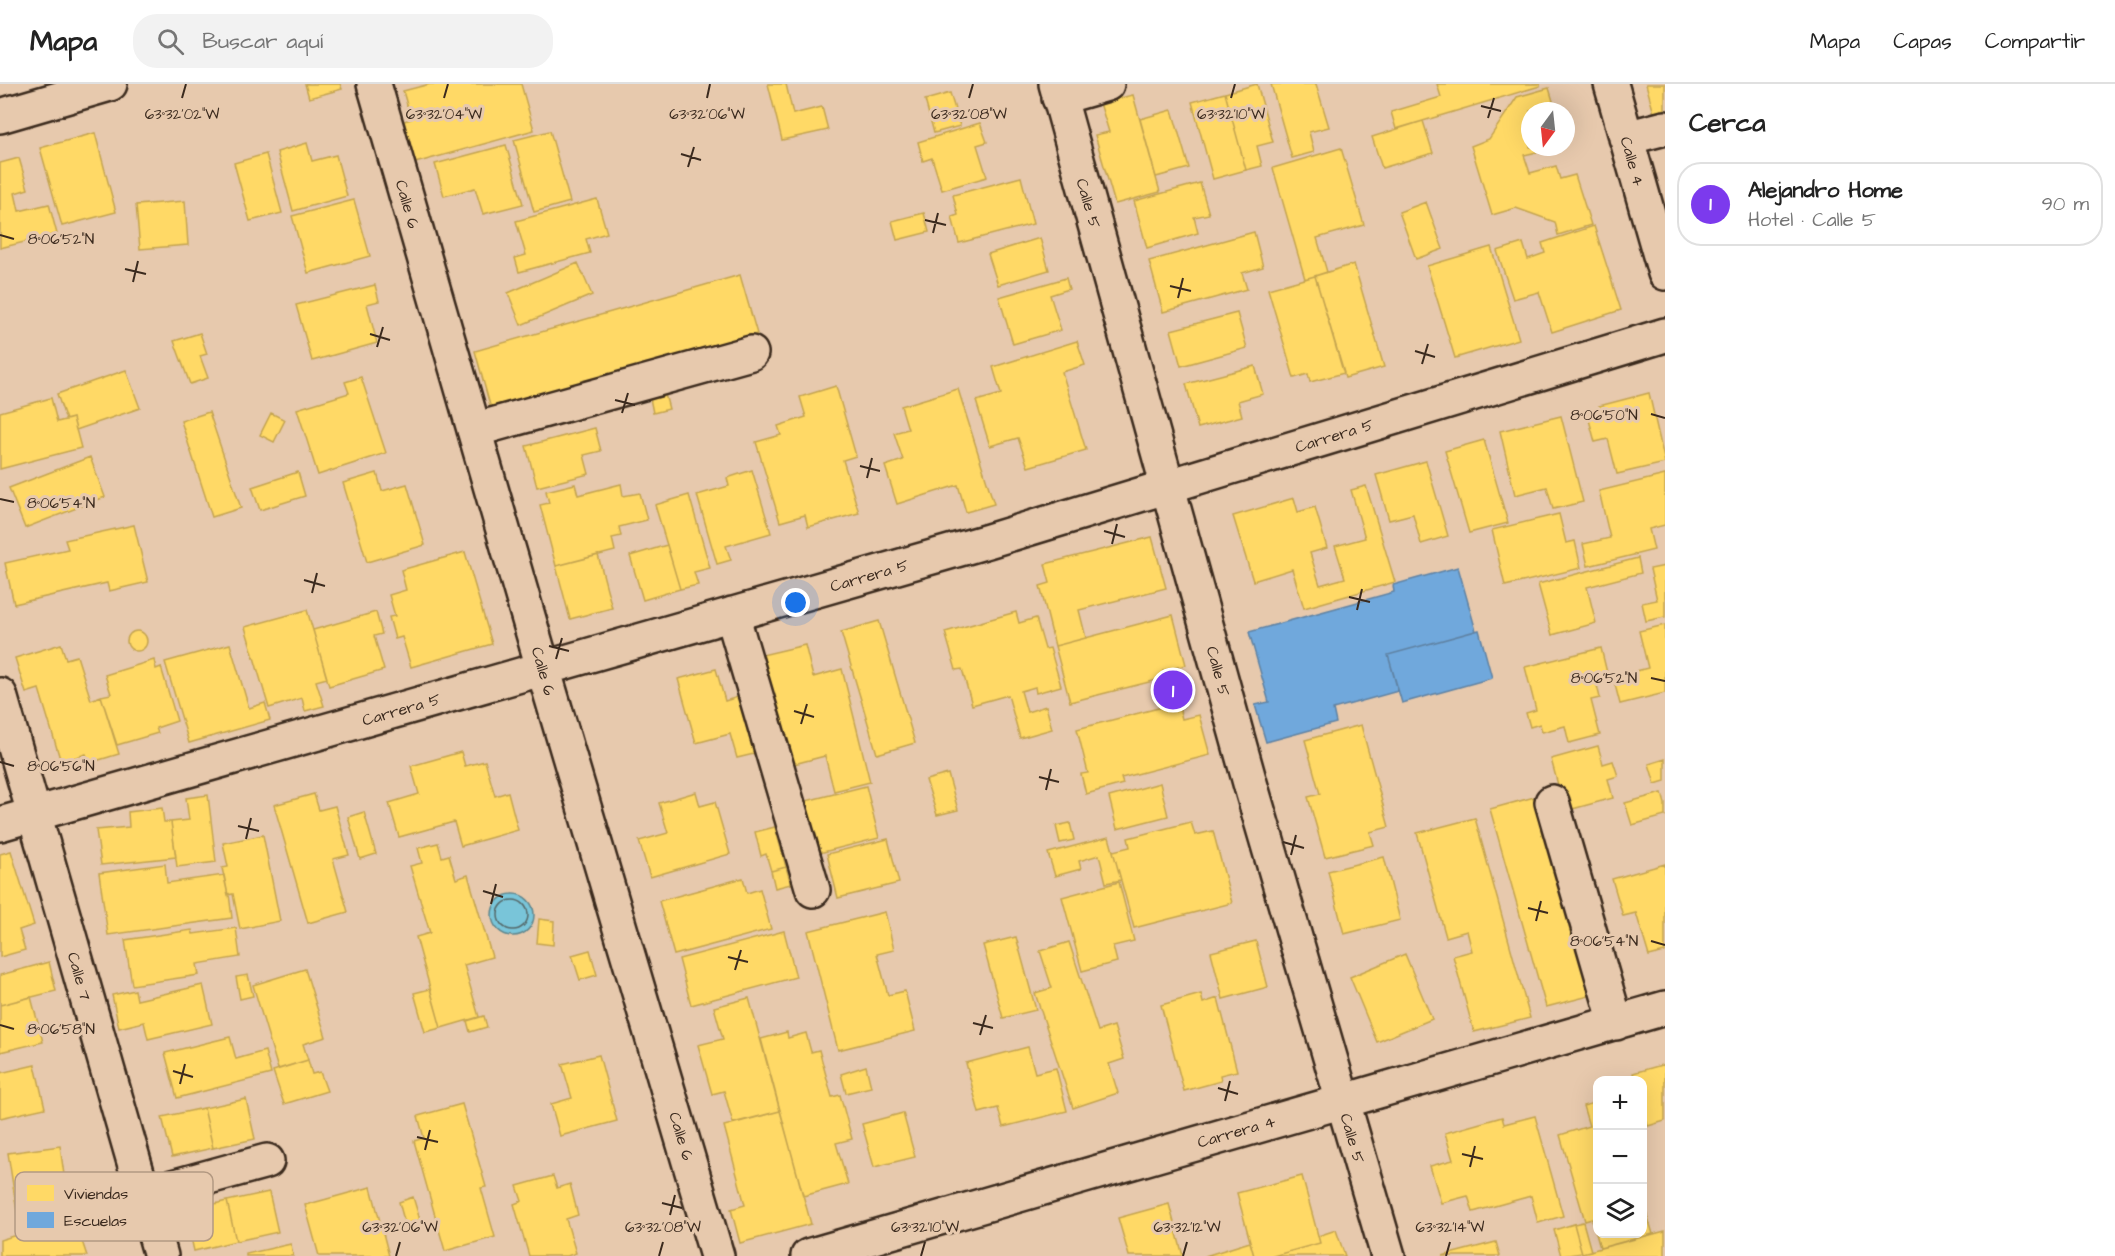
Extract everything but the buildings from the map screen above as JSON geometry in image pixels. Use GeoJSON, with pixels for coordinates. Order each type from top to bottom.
{"type":"FeatureCollection","features":[{"type":"Feature","properties":{"kind":"street"},"geometry":{"type":"LineString","coordinates":[[0,116],[110,84]]}},
{"type":"Feature","properties":{"kind":"street","name":"Calle 6"},"geometry":{"type":"LineString","coordinates":[[374,84],[543,668],[717,1256]]}},
{"type":"Feature","properties":{"kind":"street"},"geometry":{"type":"LineString","coordinates":[[1058,91],[1107,84]]}},
{"type":"Feature","properties":{"kind":"street","name":"Calle 4"},"geometry":{"type":"LineString","coordinates":[[1611,84],[1665,273]]}},
{"type":"Feature","properties":{"kind":"street","name":"Calle 5"},"geometry":{"type":"LineString","coordinates":[[1058,91],[1250,783],[1388,1256]]}},
{"type":"Feature","properties":{"kind":"street"},"geometry":{"type":"LineString","coordinates":[[1626,138],[1665,128]]}},
{"type":"Feature","properties":{"kind":"street","name":"Carrera 5"},"geometry":{"type":"LineString","coordinates":[[0,824],[988,541],[1665,335]]}},
{"type":"Feature","properties":{"kind":"street"},"geometry":{"type":"LineString","coordinates":[[474,430],[751,353]]}},
{"type":"Feature","properties":{"kind":"street"},"geometry":{"type":"LineString","coordinates":[[732,614],[813,890]]}},
{"type":"Feature","properties":{"kind":"street","name":"Calle 7"},"geometry":{"type":"LineString","coordinates":[[0,695],[136,1172]]}},
{"type":"Feature","properties":{"kind":"street"},"geometry":{"type":"LineString","coordinates":[[1552,802],[1616,1023]]}},
{"type":"Feature","properties":{"kind":"street","name":"Carrera 4"},"geometry":{"type":"LineString","coordinates":[[808,1256],[1665,1008]]}},
{"type":"Feature","properties":{"kind":"street"},"geometry":{"type":"LineString","coordinates":[[213,1176],[267,1161]]}},
{"type":"Feature","properties":{"kind":"street","name":"Calle 7"},"geometry":{"type":"LineString","coordinates":[[157,1241],[161,1256]]}},
{"type":"Feature","properties":{"kind":"water"},"geometry":{"type":"Polygon","coordinates":[[[513,894],[521,895],[528,900],[533,907],[533,923],[528,930],[521,935],[513,936],[505,935],[498,930],[493,923],[492,915],[493,907],[498,900],[505,895],[513,894]]]}},
{"type":"Feature","properties":{"kind":"place","name":"Alejandro Home"},"geometry":{"type":"Point","coordinates":[1173,690]}}]}
